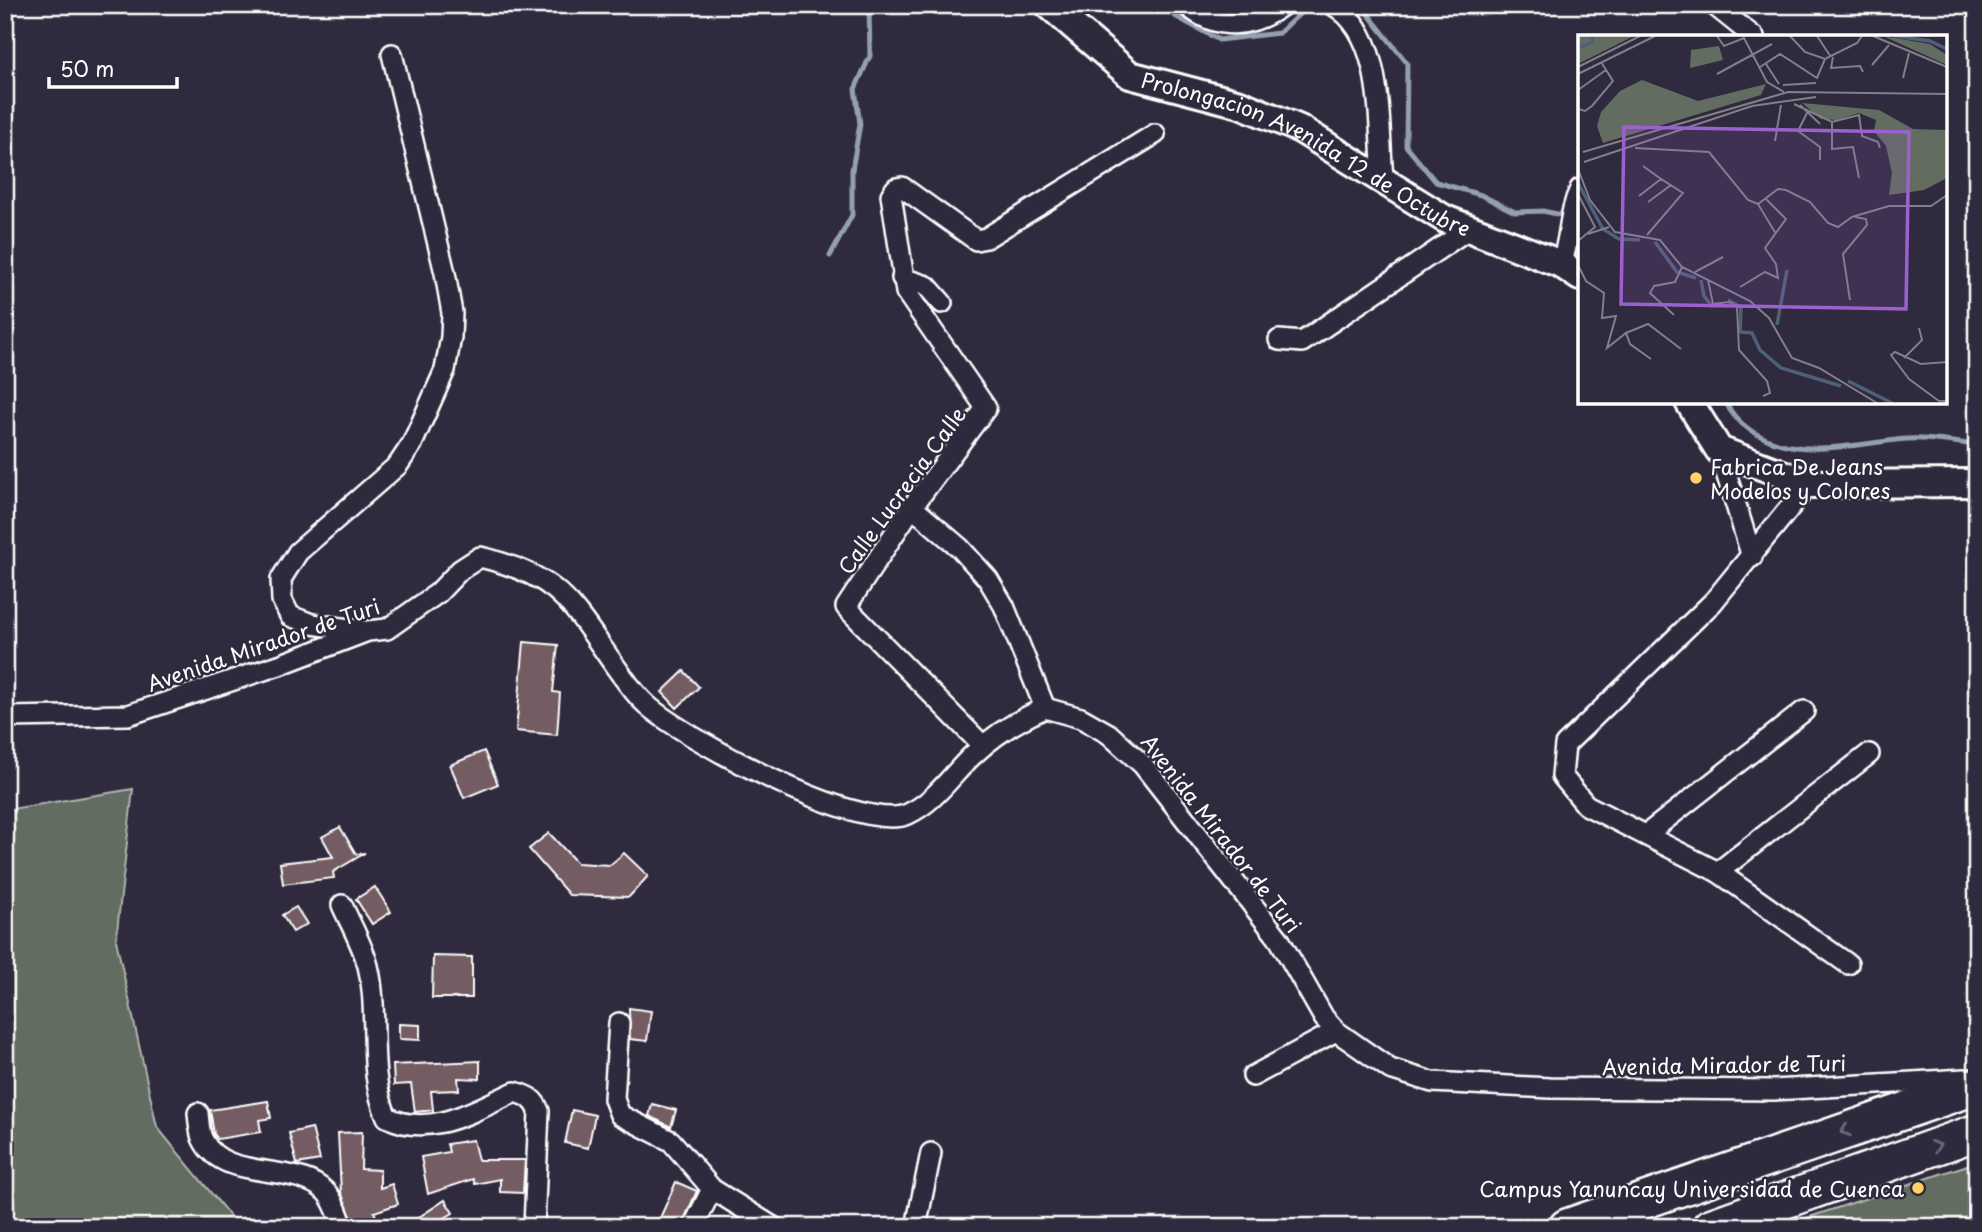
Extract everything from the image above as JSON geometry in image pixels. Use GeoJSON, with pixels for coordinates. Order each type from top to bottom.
{"type":"FeatureCollection","features":[{"type":"Feature","properties":{"kind":"highway"},"geometry":{"type":"LineString","coordinates":[[1567,1227],[1977,1086]]}},
{"type":"Feature","properties":{"kind":"highway"},"geometry":{"type":"LineString","coordinates":[[1710,1227],[1977,1132]]}},
{"type":"Feature","properties":{"kind":"main road","name":"Prolongacion Avenida 12 de Octubre"},"geometry":{"type":"LineString","coordinates":[[1049,5],[1130,75],[1240,104],[1300,129],[1383,178],[1445,219],[1570,270]]}},
{"type":"Feature","properties":{"kind":"main road"},"geometry":{"type":"LineString","coordinates":[[1690,404],[1719,450],[1809,484],[1977,483]]}},
{"type":"Feature","properties":{"kind":"street"},"geometry":{"type":"LineString","coordinates":[[1186,5],[1213,23],[1228,26],[1257,20],[1283,5]]}},
{"type":"Feature","properties":{"kind":"street"},"geometry":{"type":"LineString","coordinates":[[1714,5],[1752,35]]}},
{"type":"Feature","properties":{"kind":"street"},"geometry":{"type":"LineString","coordinates":[[1336,7],[1353,21],[1367,42],[1373,70],[1383,178]]}},
{"type":"Feature","properties":{"kind":"street"},"geometry":{"type":"LineString","coordinates":[[368,631],[312,624],[290,616],[282,600],[281,579],[298,552],[398,465],[412,444],[445,370],[452,313],[446,273],[392,54]]}},
{"type":"Feature","properties":{"kind":"street"},"geometry":{"type":"LineString","coordinates":[[942,303],[927,286],[902,278],[891,195],[896,188],[902,187],[913,193],[976,240],[986,238],[1155,134]]}},
{"type":"Feature","properties":{"kind":"street"},"geometry":{"type":"LineString","coordinates":[[1570,270],[1571,209],[1578,193]]}},
{"type":"Feature","properties":{"kind":"street"},"geometry":{"type":"LineString","coordinates":[[1279,340],[1302,342],[1470,228]]}},
{"type":"Feature","properties":{"kind":"street","name":"Calle Lucrecia Calle"},"geometry":{"type":"LineString","coordinates":[[902,278],[906,292],[984,402],[985,412],[912,507],[846,607],[983,746]]}},
{"type":"Feature","properties":{"kind":"street"},"geometry":{"type":"LineString","coordinates":[[1719,450],[1752,558]]}},
{"type":"Feature","properties":{"kind":"street"},"geometry":{"type":"LineString","coordinates":[[1809,484],[1752,558],[1713,602],[1565,745],[1562,776],[1586,805],[1718,872],[1848,964]]}},
{"type":"Feature","properties":{"kind":"street"},"geometry":{"type":"LineString","coordinates":[[912,507],[960,548],[988,579],[1004,606],[1045,708]]}},
{"type":"Feature","properties":{"kind":"street","name":"Avenida Mirador de Turi"},"geometry":{"type":"LineString","coordinates":[[5,717],[128,715],[279,665],[368,631],[387,629],[438,593],[460,570],[480,557],[515,565],[551,584],[567,599],[630,689],[677,729],[820,799],[885,818],[906,815],[937,794],[983,746],[1005,728],[1045,708],[1059,710],[1102,730],[1143,765],[1279,939],[1324,1018],[1336,1031],[1390,1069],[1432,1082],[1699,1091],[1792,1089],[1977,1078]]}},
{"type":"Feature","properties":{"kind":"street"},"geometry":{"type":"LineString","coordinates":[[1647,834],[1804,710]]}},
{"type":"Feature","properties":{"kind":"street"},"geometry":{"type":"LineString","coordinates":[[1718,872],[1869,754]]}},
{"type":"Feature","properties":{"kind":"street"},"geometry":{"type":"LineString","coordinates":[[342,905],[368,965],[377,1042],[376,1083],[387,1117],[403,1125],[454,1120],[515,1092],[536,1102],[539,1111],[534,1227]]}},
{"type":"Feature","properties":{"kind":"street"},"geometry":{"type":"LineString","coordinates":[[619,1023],[614,1099],[620,1115],[671,1141],[712,1189],[772,1227]]}},
{"type":"Feature","properties":{"kind":"street"},"geometry":{"type":"LineString","coordinates":[[1254,1076],[1336,1031]]}},
{"type":"Feature","properties":{"kind":"street"},"geometry":{"type":"LineString","coordinates":[[198,1113],[202,1140],[216,1156],[248,1169],[278,1172],[313,1182],[328,1194],[343,1227]]}},
{"type":"Feature","properties":{"kind":"street"},"geometry":{"type":"LineString","coordinates":[[916,1227],[930,1153]]}},
{"type":"Feature","properties":{"kind":"street"},"geometry":{"type":"LineString","coordinates":[[693,1227],[712,1189]]}},
{"type":"Feature","properties":{"kind":"green space"},"geometry":{"type":"Polygon","coordinates":[[[133,789],[116,940],[157,1127],[239,1227],[5,1227],[5,810],[133,789]]]}},
{"type":"Feature","properties":{"kind":"green space","name":"Campus Yanuncay Universidad de Cuenca"},"geometry":{"type":"Polygon","coordinates":[[[1977,1162],[1977,1227],[1779,1227],[1977,1162]]]}},
{"type":"Feature","properties":{"kind":"building"},"geometry":{"type":"Polygon","coordinates":[[[524,642],[558,645],[553,692],[560,693],[557,735],[516,731],[524,642]]]}},
{"type":"Feature","properties":{"kind":"building"},"geometry":{"type":"Polygon","coordinates":[[[684,671],[699,687],[677,708],[662,692],[684,671]]]}},
{"type":"Feature","properties":{"kind":"building"},"geometry":{"type":"Polygon","coordinates":[[[484,751],[498,784],[464,798],[450,765],[484,751]]]}},
{"type":"Feature","properties":{"kind":"building"},"geometry":{"type":"Polygon","coordinates":[[[340,827],[356,854],[365,853],[333,872],[334,878],[283,884],[280,863],[333,857],[322,837],[340,827]]]}},
{"type":"Feature","properties":{"kind":"building"},"geometry":{"type":"Polygon","coordinates":[[[549,833],[577,863],[610,865],[624,853],[648,876],[629,897],[569,895],[529,849],[549,833]]]}},
{"type":"Feature","properties":{"kind":"building"},"geometry":{"type":"Polygon","coordinates":[[[375,887],[391,912],[372,924],[356,899],[375,887]]]}},
{"type":"Feature","properties":{"kind":"building"},"geometry":{"type":"Polygon","coordinates":[[[296,907],[307,924],[293,932],[282,915],[296,907]]]}},
{"type":"Feature","properties":{"kind":"building"},"geometry":{"type":"Polygon","coordinates":[[[433,956],[472,957],[472,998],[432,998],[433,956]]]}},
{"type":"Feature","properties":{"kind":"building"},"geometry":{"type":"Polygon","coordinates":[[[629,1008],[651,1011],[647,1041],[630,1039],[629,1008]]]}},
{"type":"Feature","properties":{"kind":"building"},"geometry":{"type":"Polygon","coordinates":[[[399,1024],[420,1025],[420,1040],[399,1039],[399,1024]]]}},
{"type":"Feature","properties":{"kind":"building"},"geometry":{"type":"Polygon","coordinates":[[[480,1061],[480,1079],[458,1078],[459,1090],[431,1091],[433,1110],[415,1112],[411,1084],[394,1085],[393,1065],[480,1061]]]}},
{"type":"Feature","properties":{"kind":"building"},"geometry":{"type":"Polygon","coordinates":[[[268,1101],[271,1118],[259,1120],[261,1132],[218,1139],[214,1134],[210,1110],[268,1101]]]}},
{"type":"Feature","properties":{"kind":"building"},"geometry":{"type":"Polygon","coordinates":[[[652,1104],[676,1110],[671,1127],[649,1116],[652,1104]]]}},
{"type":"Feature","properties":{"kind":"building"},"geometry":{"type":"Polygon","coordinates":[[[572,1110],[595,1115],[588,1148],[565,1143],[572,1110]]]}},
{"type":"Feature","properties":{"kind":"building"},"geometry":{"type":"Polygon","coordinates":[[[312,1128],[320,1160],[297,1164],[289,1133],[312,1128]]]}},
{"type":"Feature","properties":{"kind":"building"},"geometry":{"type":"Polygon","coordinates":[[[362,1132],[361,1169],[380,1170],[380,1188],[392,1184],[398,1204],[374,1212],[381,1227],[355,1227],[341,1192],[338,1133],[362,1132]]]}},
{"type":"Feature","properties":{"kind":"building"},"geometry":{"type":"Polygon","coordinates":[[[473,1140],[478,1160],[525,1160],[523,1193],[500,1192],[500,1179],[475,1184],[473,1179],[428,1194],[421,1157],[449,1152],[447,1144],[473,1140]]]}},
{"type":"Feature","properties":{"kind":"building"},"geometry":{"type":"Polygon","coordinates":[[[676,1182],[697,1191],[681,1227],[656,1227],[676,1182]]]}},
{"type":"Feature","properties":{"kind":"building"},"geometry":{"type":"Polygon","coordinates":[[[445,1200],[453,1213],[429,1227],[404,1227],[445,1200]]]}},
{"type":"Feature","properties":{"kind":"waterway"},"geometry":{"type":"LineString","coordinates":[[830,256],[852,215],[852,170],[860,124],[855,89],[870,56],[869,5]]}},
{"type":"Feature","properties":{"kind":"waterway"},"geometry":{"type":"LineString","coordinates":[[1165,5],[1175,16],[1219,40],[1279,33],[1309,5]]}},
{"type":"Feature","properties":{"kind":"waterway"},"geometry":{"type":"LineString","coordinates":[[1361,5],[1407,63],[1406,146],[1436,182],[1481,195],[1515,212],[1543,211],[1566,216]]}},
{"type":"Feature","properties":{"kind":"waterway"},"geometry":{"type":"LineString","coordinates":[[1727,404],[1736,418],[1750,430],[1768,440],[1787,445],[1827,448],[1915,439],[1977,445]]}},
{"type":"Feature","properties":{"kind":"place","name":"Fabrica De Jeans Modelos y Colores"},"geometry":{"type":"Point","coordinates":[1696,478]}},
{"type":"Feature","properties":{"kind":"place","name":"Campus Yanuncay Universidad de Cuenca"},"geometry":{"type":"Point","coordinates":[1918,1188]}}]}
